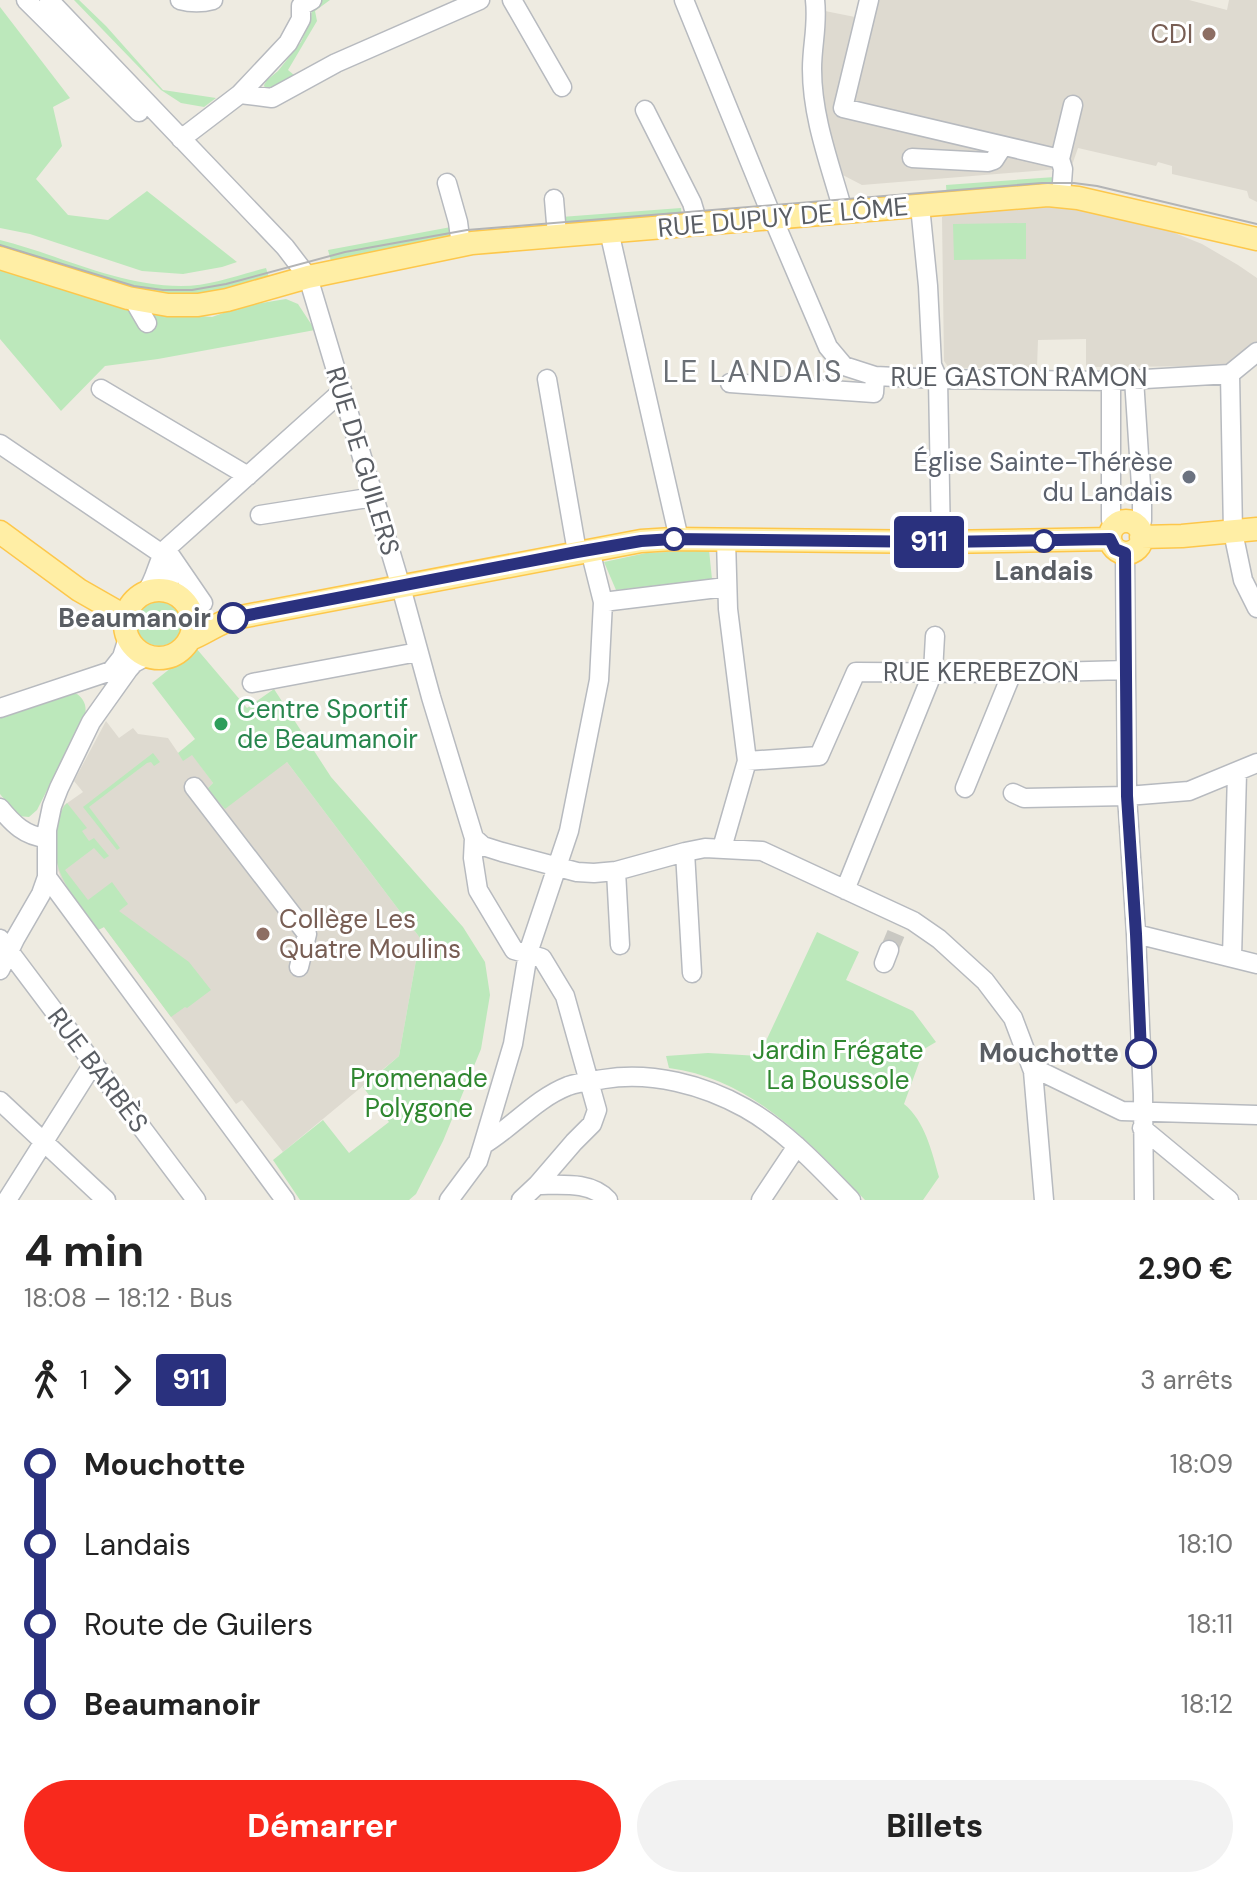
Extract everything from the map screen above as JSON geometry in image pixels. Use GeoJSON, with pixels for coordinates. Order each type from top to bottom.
{"type":"FeatureCollection","features":[{"type":"Feature","properties":{"kind":"main road","name":"RUE DUPUY DE LÔME"},"geometry":{"type":"LineString","coordinates":[[0,258],[133,299],[168,305],[198,305],[308,277],[461,245],[1048,195],[1078,198],[1257,239]]}},
{"type":"Feature","properties":{"kind":"main road"},"geometry":{"type":"LineString","coordinates":[[0,532],[79,590],[114,610],[139,652],[147,656],[167,657],[184,647],[193,630],[197,607]]}},
{"type":"Feature","properties":{"kind":"main road"},"geometry":{"type":"LineString","coordinates":[[48,566],[107,597],[118,599],[163,590],[197,607],[209,619],[223,621],[641,541],[941,542],[1250,534]]}},
{"type":"Feature","properties":{"kind":"main road"},"geometry":{"type":"LineString","coordinates":[[126,629],[130,605],[140,596]]}},
{"type":"Feature","properties":{"kind":"main road"},"geometry":{"type":"LineString","coordinates":[[190,639],[223,621]]}},
{"type":"Feature","properties":{"kind":"street","name":"RUE DE GUILERS"},"geometry":{"type":"LineString","coordinates":[[26,0],[72,36]]}},
{"type":"Feature","properties":{"kind":"street","name":"RUE DE GUILERS"},"geometry":{"type":"LineString","coordinates":[[49,0],[72,36],[140,113],[157,114],[285,247],[308,277],[474,838],[473,858],[478,890],[514,950],[542,958],[565,996],[597,1110],[592,1124],[521,1200]]}},
{"type":"Feature","properties":{"kind":"street"},"geometry":{"type":"LineString","coordinates":[[180,0],[213,0]]}},
{"type":"Feature","properties":{"kind":"street"},"geometry":{"type":"LineString","coordinates":[[240,94],[272,98],[336,63],[480,0]]}},
{"type":"Feature","properties":{"kind":"street"},"geometry":{"type":"LineString","coordinates":[[512,0],[562,87]]}},
{"type":"Feature","properties":{"kind":"street","name":"RUE GASTON RAMON"},"geometry":{"type":"LineString","coordinates":[[684,0],[828,347],[844,366],[875,376],[938,379],[1111,381],[1230,374]]}},
{"type":"Feature","properties":{"kind":"street"},"geometry":{"type":"LineString","coordinates":[[815,0],[818,19],[812,68],[815,107],[828,167],[843,211]]}},
{"type":"Feature","properties":{"kind":"street"},"geometry":{"type":"LineString","coordinates":[[869,0],[843,108],[1060,159]]}},
{"type":"Feature","properties":{"kind":"street"},"geometry":{"type":"LineString","coordinates":[[181,139],[240,94],[288,43],[301,19],[303,2]]}},
{"type":"Feature","properties":{"kind":"street"},"geometry":{"type":"LineString","coordinates":[[1061,196],[1063,169],[1060,159],[1073,105]]}},
{"type":"Feature","properties":{"kind":"street"},"geometry":{"type":"LineString","coordinates":[[645,110],[687,191],[698,223]]}},
{"type":"Feature","properties":{"kind":"street"},"geometry":{"type":"LineString","coordinates":[[912,158],[988,162],[994,160],[1003,146]]}},
{"type":"Feature","properties":{"kind":"street"},"geometry":{"type":"LineString","coordinates":[[447,183],[461,245]]}},
{"type":"Feature","properties":{"kind":"street"},"geometry":{"type":"LineString","coordinates":[[554,199],[557,235]]}},
{"type":"Feature","properties":{"kind":"street"},"geometry":{"type":"LineString","coordinates":[[920,206],[932,365],[938,379],[941,542]]}},
{"type":"Feature","properties":{"kind":"street"},"geometry":{"type":"LineString","coordinates":[[609,231],[679,539]]}},
{"type":"Feature","properties":{"kind":"street"},"geometry":{"type":"LineString","coordinates":[[133,299],[147,323]]}},
{"type":"Feature","properties":{"kind":"street"},"geometry":{"type":"LineString","coordinates":[[1257,352],[1230,374],[1250,534],[1243,580],[1257,608]]}},
{"type":"Feature","properties":{"kind":"street"},"geometry":{"type":"LineString","coordinates":[[730,383],[874,393],[875,376]]}},
{"type":"Feature","properties":{"kind":"street"},"geometry":{"type":"LineString","coordinates":[[453,1199],[478,1161],[513,1044],[528,953],[569,831],[599,680],[603,602],[584,551],[547,379]]}},
{"type":"Feature","properties":{"kind":"street"},"geometry":{"type":"LineString","coordinates":[[1126,536],[1142,521],[1134,379]]}},
{"type":"Feature","properties":{"kind":"street"},"geometry":{"type":"LineString","coordinates":[[1111,381],[1111,520],[1126,536],[1127,796],[1136,934],[1144,1200]]}},
{"type":"Feature","properties":{"kind":"street"},"geometry":{"type":"LineString","coordinates":[[101,389],[248,476]]}},
{"type":"Feature","properties":{"kind":"street"},"geometry":{"type":"LineString","coordinates":[[140,596],[157,573],[164,552],[341,392]]}},
{"type":"Feature","properties":{"kind":"street"},"geometry":{"type":"LineString","coordinates":[[0,444],[164,552],[197,607]]}},
{"type":"Feature","properties":{"kind":"street"},"geometry":{"type":"LineString","coordinates":[[260,515],[374,497]]}},
{"type":"Feature","properties":{"kind":"street"},"geometry":{"type":"LineString","coordinates":[[722,848],[747,761],[726,587],[726,540]]}},
{"type":"Feature","properties":{"kind":"street"},"geometry":{"type":"LineString","coordinates":[[164,552],[165,573],[172,593]]}},
{"type":"Feature","properties":{"kind":"street"},"geometry":{"type":"LineString","coordinates":[[603,602],[726,587]]}},
{"type":"Feature","properties":{"kind":"street"},"geometry":{"type":"LineString","coordinates":[[0,687],[6,706],[111,671],[122,657],[126,629]]}},
{"type":"Feature","properties":{"kind":"street"},"geometry":{"type":"LineString","coordinates":[[845,890],[933,672],[935,636]]}},
{"type":"Feature","properties":{"kind":"street"},"geometry":{"type":"LineString","coordinates":[[261,682],[418,652]]}},
{"type":"Feature","properties":{"kind":"street"},"geometry":{"type":"LineString","coordinates":[[0,970],[4,945],[41,894],[47,877],[46,838],[59,788],[97,713],[134,663],[147,656]]}},
{"type":"Feature","properties":{"kind":"street","name":"RUE KEREBEZON"},"geometry":{"type":"LineString","coordinates":[[747,761],[819,756],[856,672],[1126,670]]}},
{"type":"Feature","properties":{"kind":"street"},"geometry":{"type":"LineString","coordinates":[[965,788],[1012,673]]}},
{"type":"Feature","properties":{"kind":"street"},"geometry":{"type":"LineString","coordinates":[[66,686],[87,687],[97,698],[97,713]]}},
{"type":"Feature","properties":{"kind":"street"},"geometry":{"type":"LineString","coordinates":[[1013,793],[1024,798],[1189,791],[1257,763]]}},
{"type":"Feature","properties":{"kind":"street"},"geometry":{"type":"LineString","coordinates":[[1232,957],[1237,773]]}},
{"type":"Feature","properties":{"kind":"street"},"geometry":{"type":"LineString","coordinates":[[194,787],[307,934],[299,967]]}},
{"type":"Feature","properties":{"kind":"street"},"geometry":{"type":"LineString","coordinates":[[0,808],[17,827],[35,837],[46,838]]}},
{"type":"Feature","properties":{"kind":"street"},"geometry":{"type":"LineString","coordinates":[[474,838],[483,846],[577,872],[594,873],[616,871],[705,848],[762,851],[845,890],[900,924],[939,939],[985,981],[1013,1018],[1033,1071],[1044,1200]]}},
{"type":"Feature","properties":{"kind":"street"},"geometry":{"type":"LineString","coordinates":[[685,852],[692,973]]}},
{"type":"Feature","properties":{"kind":"street"},"geometry":{"type":"LineString","coordinates":[[616,871],[620,945]]}},
{"type":"Feature","properties":{"kind":"street"},"geometry":{"type":"LineString","coordinates":[[47,877],[285,1200]]}},
{"type":"Feature","properties":{"kind":"street"},"geometry":{"type":"LineString","coordinates":[[1136,934],[1257,964]]}},
{"type":"Feature","properties":{"kind":"street","name":"RUE BARBÈS"},"geometry":{"type":"LineString","coordinates":[[4,945],[196,1200]]}},
{"type":"Feature","properties":{"kind":"street"},"geometry":{"type":"LineString","coordinates":[[7,1200],[93,1064]]}},
{"type":"Feature","properties":{"kind":"street"},"geometry":{"type":"LineString","coordinates":[[1033,1071],[1042,1072],[1142,1120],[1229,1200]]}},
{"type":"Feature","properties":{"kind":"street"},"geometry":{"type":"LineString","coordinates":[[483,1145],[501,1134],[535,1104],[569,1085],[614,1077],[651,1077],[695,1087],[745,1108],[797,1146],[851,1200]]}},
{"type":"Feature","properties":{"kind":"street"},"geometry":{"type":"LineString","coordinates":[[0,1101],[106,1200]]}},
{"type":"Feature","properties":{"kind":"street"},"geometry":{"type":"LineString","coordinates":[[1142,1120],[1257,1115]]}},
{"type":"Feature","properties":{"kind":"street"},"geometry":{"type":"LineString","coordinates":[[761,1200],[797,1146]]}},
{"type":"Feature","properties":{"kind":"street"},"geometry":{"type":"LineString","coordinates":[[537,1185],[575,1185],[601,1192],[608,1200]]}},
{"type":"Feature","properties":{"kind":"shaded area"},"geometry":{"type":"Polygon","coordinates":[[[859,0],[1189,0],[1227,10],[1229,0],[1257,0],[1257,202],[1249,198],[1247,191],[1172,174],[1172,166],[1158,162],[1156,166],[1078,148],[1071,168],[862,185],[837,172],[820,87],[825,11],[855,17],[859,0]]]}},
{"type":"Feature","properties":{"kind":"shaded area"},"geometry":{"type":"Polygon","coordinates":[[[1045,205],[1155,225],[1202,244],[1238,265],[1257,278],[1257,342],[1228,366],[1086,367],[1086,339],[1038,340],[1037,367],[949,368],[944,361],[942,217],[946,214],[1045,205]]]}},
{"type":"Feature","properties":{"kind":"shaded area","name":"Collège Les Quatre Moulins"},"geometry":{"type":"Polygon","coordinates":[[[106,721],[119,738],[133,728],[138,734],[168,738],[183,760],[192,754],[213,783],[208,788],[287,762],[420,938],[399,1056],[283,1152],[242,1100],[236,1104],[104,927],[98,930],[61,878],[58,870],[59,818],[63,806],[83,792],[74,781],[106,721]]]}},
{"type":"Feature","properties":{"kind":"green space"},"geometry":{"type":"Polygon","coordinates":[[[74,0],[79,0],[106,26],[163,90],[216,98],[204,107],[181,103],[161,90],[74,0]]]}},
{"type":"Feature","properties":{"kind":"green space"},"geometry":{"type":"Polygon","coordinates":[[[321,0],[330,0],[315,11],[317,21],[288,70],[294,75],[307,71],[272,90],[265,89],[267,80],[301,42],[311,19],[312,6],[321,0]]]}},
{"type":"Feature","properties":{"kind":"green space"},"geometry":{"type":"Polygon","coordinates":[[[0,7],[70,98],[53,107],[62,146],[36,179],[68,215],[108,220],[147,191],[237,262],[183,274],[142,271],[30,234],[0,228],[0,7]]]}},
{"type":"Feature","properties":{"kind":"green space"},"geometry":{"type":"Polygon","coordinates":[[[1055,177],[1052,186],[947,200],[946,185],[1055,177]]]}},
{"type":"Feature","properties":{"kind":"green space"},"geometry":{"type":"Polygon","coordinates":[[[681,208],[682,220],[567,230],[561,217],[681,208]]]}},
{"type":"Feature","properties":{"kind":"green space"},"geometry":{"type":"Polygon","coordinates":[[[1026,223],[1026,259],[954,260],[953,224],[1026,223]]]}},
{"type":"Feature","properties":{"kind":"green space"},"geometry":{"type":"Polygon","coordinates":[[[451,227],[452,238],[332,265],[328,250],[451,227]]]}},
{"type":"Feature","properties":{"kind":"green space"},"geometry":{"type":"Polygon","coordinates":[[[0,240],[89,269],[158,285],[192,286],[266,268],[271,284],[179,302],[0,255],[0,240]]]}},
{"type":"Feature","properties":{"kind":"green space"},"geometry":{"type":"Polygon","coordinates":[[[0,267],[164,313],[212,317],[243,306],[286,299],[298,304],[315,330],[105,366],[61,411],[0,339],[0,267]]]}},
{"type":"Feature","properties":{"kind":"green space"},"geometry":{"type":"Polygon","coordinates":[[[709,550],[712,579],[616,590],[604,562],[646,553],[709,550]]]}},
{"type":"Feature","properties":{"kind":"green space"},"geometry":{"type":"Polygon","coordinates":[[[159,602],[174,609],[181,624],[174,639],[159,646],[144,639],[137,624],[144,609],[159,602]]]}},
{"type":"Feature","properties":{"kind":"green space","name":"Promenade Polygone"},"geometry":{"type":"Polygon","coordinates":[[[196,648],[247,708],[274,689],[331,777],[463,927],[485,962],[490,995],[481,1049],[443,1141],[416,1194],[409,1200],[300,1200],[273,1160],[323,1120],[349,1153],[389,1122],[363,1087],[399,1056],[420,938],[287,762],[225,809],[207,789],[213,783],[192,755],[183,761],[178,753],[195,739],[152,683],[196,648]]]}},
{"type":"Feature","properties":{"kind":"green space"},"geometry":{"type":"Polygon","coordinates":[[[70,694],[81,698],[85,715],[37,810],[29,817],[18,816],[0,794],[0,716],[70,694]]]}},
{"type":"Feature","properties":{"kind":"green space"},"geometry":{"type":"Polygon","coordinates":[[[153,753],[160,762],[154,766],[151,762],[147,763],[89,807],[120,848],[117,850],[83,807],[153,753]]]}},
{"type":"Feature","properties":{"kind":"green space"},"geometry":{"type":"Polygon","coordinates":[[[67,803],[87,828],[82,831],[89,841],[94,838],[109,856],[104,859],[94,848],[65,870],[88,900],[112,882],[128,904],[119,911],[189,962],[211,990],[171,1017],[104,927],[98,930],[59,870],[55,842],[59,816],[67,803]]]}},
{"type":"Feature","properties":{"kind":"green space","name":"Jardin Frégate La Boussole"},"geometry":{"type":"Polygon","coordinates":[[[817,932],[859,952],[846,980],[913,1011],[936,1042],[924,1049],[904,1104],[922,1128],[939,1177],[923,1200],[865,1200],[801,1136],[753,1099],[699,1074],[669,1068],[666,1056],[708,1053],[759,1056],[817,932]]]}},
{"type":"Feature","properties":{"kind":"tunnel"},"geometry":{"type":"LineString","coordinates":[[889,950],[897,931]]}},
{"type":"Feature","properties":{"kind":"tram line"},"geometry":{"type":"LineString","coordinates":[[0,245],[134,286],[192,290],[345,252],[467,230],[1042,183],[1097,186],[1257,224]]}},
{"type":"Feature","properties":{"kind":"bus line","name":"911"},"geometry":{"type":"LineString","coordinates":[[233,618],[641,541],[1110,539],[1115,549],[1125,553],[1127,796],[1141,1053]]}},
{"type":"Feature","properties":{"kind":"place","name":"CDI"},"geometry":{"type":"Point","coordinates":[1209,34]}},
{"type":"Feature","properties":{"kind":"place","name":"Église Sainte-Thérèse du Landais"},"geometry":{"type":"Point","coordinates":[1189,477]}},
{"type":"Feature","properties":{"kind":"place","name":"Landais"},"geometry":{"type":"Point","coordinates":[1044,541]}},
{"type":"Feature","properties":{"kind":"place","name":"Beaumanoir"},"geometry":{"type":"Point","coordinates":[233,618]}},
{"type":"Feature","properties":{"kind":"place","name":"Centre Sportif de Beaumanoir"},"geometry":{"type":"Point","coordinates":[221,724]}},
{"type":"Feature","properties":{"kind":"place","name":"Collège Les Quatre Moulins"},"geometry":{"type":"Point","coordinates":[263,934]}},
{"type":"Feature","properties":{"kind":"place","name":"Mouchotte"},"geometry":{"type":"Point","coordinates":[1141,1053]}},
{"type":"Feature","properties":{"kind":"district","name":"LE LANDAIS"},"geometry":{"type":"Point","coordinates":[753,371]}}]}
